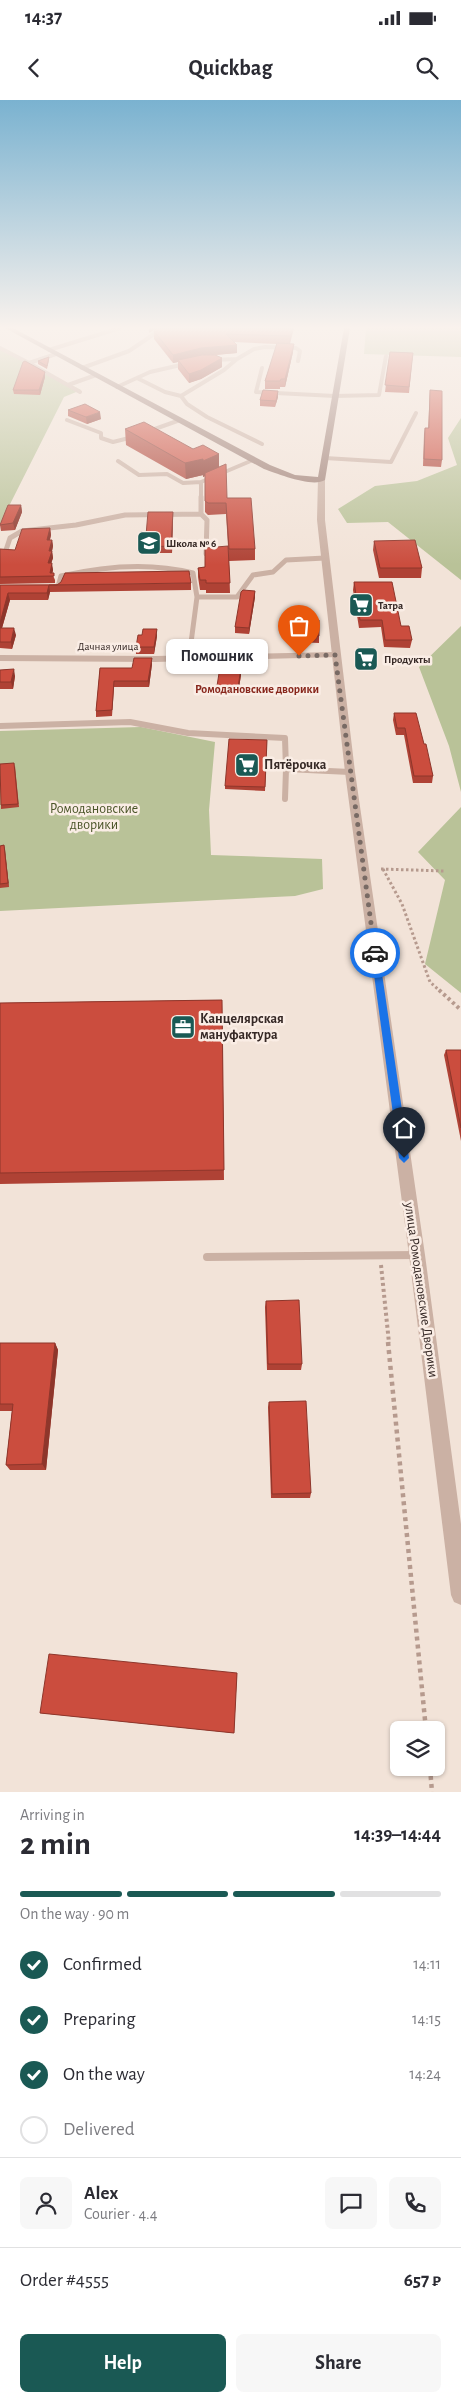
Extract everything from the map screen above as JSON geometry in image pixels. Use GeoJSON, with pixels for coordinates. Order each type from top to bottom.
{"type":"FeatureCollection","features":[{"type":"Feature","properties":{"kind":"main road"},"geometry":{"type":"LineString","coordinates":[[155,407],[253,460],[294,477],[321,480],[332,407]]}},
{"type":"Feature","properties":{"kind":"street","name":"улица Ромодановские Дворики"},"geometry":{"type":"LineString","coordinates":[[321,480],[321,520],[335,655],[417,1255],[461,1595]]}},
{"type":"Feature","properties":{"kind":"street","name":"Дачная улица"},"geometry":{"type":"LineString","coordinates":[[0,658],[189,658],[335,655]]}},
{"type":"Feature","properties":{"kind":"lane"},"geometry":{"type":"LineString","coordinates":[[191,407],[262,444]]}},
{"type":"Feature","properties":{"kind":"lane"},"geometry":{"type":"LineString","coordinates":[[325,458],[391,462],[416,413]]}},
{"type":"Feature","properties":{"kind":"lane"},"geometry":{"type":"LineString","coordinates":[[67,420],[101,433],[101,438],[109,442],[117,442],[134,436]]}},
{"type":"Feature","properties":{"kind":"lane"},"geometry":{"type":"LineString","coordinates":[[143,433],[180,420]]}},
{"type":"Feature","properties":{"kind":"lane"},"geometry":{"type":"LineString","coordinates":[[152,430],[152,436],[159,440]]}},
{"type":"Feature","properties":{"kind":"lane"},"geometry":{"type":"LineString","coordinates":[[118,461],[139,475],[167,474],[183,484],[201,482],[253,460]]}},
{"type":"Feature","properties":{"kind":"lane"},"geometry":{"type":"LineString","coordinates":[[220,465],[229,469]]}},
{"type":"Feature","properties":{"kind":"lane"},"geometry":{"type":"LineString","coordinates":[[201,482],[201,514],[207,520],[206,554]]}},
{"type":"Feature","properties":{"kind":"lane"},"geometry":{"type":"LineString","coordinates":[[5,553],[10,538],[22,531],[76,525],[125,515],[201,514]]}},
{"type":"Feature","properties":{"kind":"lane"},"geometry":{"type":"LineString","coordinates":[[197,597],[237,597],[253,575],[273,572],[286,560],[325,558]]}},
{"type":"Feature","properties":{"kind":"lane"},"geometry":{"type":"LineString","coordinates":[[48,587],[58,587],[61,576],[89,569],[176,567],[193,573],[197,597],[189,658]]}},
{"type":"Feature","properties":{"kind":"lane"},"geometry":{"type":"LineString","coordinates":[[0,726],[130,722],[188,733],[285,738],[285,799]]}},
{"type":"Feature","properties":{"kind":"lane"},"geometry":{"type":"LineString","coordinates":[[286,769],[350,772]]}},
{"type":"Feature","properties":{"kind":"lane"},"geometry":{"type":"LineString","coordinates":[[207,1257],[417,1255]]}},
{"type":"Feature","properties":{"kind":"path"},"geometry":{"type":"LineString","coordinates":[[363,868],[444,871]]}},
{"type":"Feature","properties":{"kind":"path"},"geometry":{"type":"LineString","coordinates":[[383,869],[402,904],[430,982],[461,1010]]}},
{"type":"Feature","properties":{"kind":"path"},"geometry":{"type":"LineString","coordinates":[[380,1255],[425,1721]]}},
{"type":"Feature","properties":{"kind":"path"},"geometry":{"type":"LineString","coordinates":[[431,1776],[432,1792]]}},
{"type":"Feature","properties":{"kind":"green space"},"geometry":{"type":"Polygon","coordinates":[[[0,407],[59,407],[0,524],[0,407]]]}},
{"type":"Feature","properties":{"kind":"green space"},"geometry":{"type":"Polygon","coordinates":[[[461,418],[461,580],[388,522],[347,523],[338,509],[375,486],[417,481],[457,465],[448,438],[461,418]]]}},
{"type":"Feature","properties":{"kind":"green space"},"geometry":{"type":"Polygon","coordinates":[[[461,626],[461,792],[449,746],[419,667],[461,626]]]}},
{"type":"Feature","properties":{"kind":"green space","name":"Ромодановские дворики"},"geometry":{"type":"Polygon","coordinates":[[[141,727],[215,742],[209,810],[211,855],[322,859],[323,889],[295,896],[0,911],[0,731],[141,727]]]}},
{"type":"Feature","properties":{"kind":"green space"},"geometry":{"type":"Polygon","coordinates":[[[461,807],[461,993],[425,964],[445,880],[418,852],[461,807]]]}},
{"type":"Feature","properties":{"kind":"building"},"geometry":{"type":"Polygon","coordinates":[[[77,407],[91,407],[100,412],[86,417],[68,410],[77,407]]]}},
{"type":"Feature","properties":{"kind":"building"},"geometry":{"type":"Polygon","coordinates":[[[430,407],[442,407],[442,460],[424,459],[425,428],[429,428],[430,407]]]}},
{"type":"Feature","properties":{"kind":"building"},"geometry":{"type":"Polygon","coordinates":[[[144,422],[193,449],[203,445],[219,454],[203,461],[203,459],[185,463],[125,429],[144,422]]]}},
{"type":"Feature","properties":{"kind":"building"},"geometry":{"type":"Polygon","coordinates":[[[226,464],[227,498],[251,498],[255,549],[229,549],[226,503],[208,503],[205,501],[205,473],[226,464]]]}},
{"type":"Feature","properties":{"kind":"building"},"geometry":{"type":"Polygon","coordinates":[[[8,505],[21,505],[13,523],[0,525],[8,505]]]}},
{"type":"Feature","properties":{"kind":"building"},"geometry":{"type":"Polygon","coordinates":[[[148,512],[173,512],[171,546],[145,547],[148,512]]]}},
{"type":"Feature","properties":{"kind":"building"},"geometry":{"type":"Polygon","coordinates":[[[50,528],[47,540],[52,540],[49,551],[52,551],[48,563],[52,563],[50,573],[54,573],[54,576],[0,577],[0,549],[15,550],[22,529],[50,528]]]}},
{"type":"Feature","properties":{"kind":"building"},"geometry":{"type":"Polygon","coordinates":[[[415,540],[422,568],[380,568],[374,541],[415,540]]]}},
{"type":"Feature","properties":{"kind":"building"},"geometry":{"type":"Polygon","coordinates":[[[228,546],[230,583],[206,583],[206,580],[200,580],[198,568],[205,567],[205,548],[228,546]]]}},
{"type":"Feature","properties":{"kind":"building"},"geometry":{"type":"Polygon","coordinates":[[[189,571],[191,583],[57,585],[61,582],[65,573],[189,571]]]}},
{"type":"Feature","properties":{"kind":"building"},"geometry":{"type":"Polygon","coordinates":[[[354,582],[392,582],[401,626],[409,626],[412,640],[385,640],[382,620],[360,620],[354,582]]]}},
{"type":"Feature","properties":{"kind":"building"},"geometry":{"type":"Polygon","coordinates":[[[0,585],[49,585],[47,593],[8,593],[0,623],[0,585]]]}},
{"type":"Feature","properties":{"kind":"building"},"geometry":{"type":"Polygon","coordinates":[[[243,590],[255,591],[249,628],[235,627],[241,592],[243,590]]]}},
{"type":"Feature","properties":{"kind":"building"},"geometry":{"type":"Polygon","coordinates":[[[296,619],[319,620],[319,636],[296,635],[296,619]]]}},
{"type":"Feature","properties":{"kind":"building"},"geometry":{"type":"Polygon","coordinates":[[[0,628],[14,628],[11,642],[0,642],[0,628]]]}},
{"type":"Feature","properties":{"kind":"building"},"geometry":{"type":"Polygon","coordinates":[[[143,629],[157,629],[154,647],[136,647],[138,635],[142,635],[143,629]]]}},
{"type":"Feature","properties":{"kind":"building"},"geometry":{"type":"Polygon","coordinates":[[[134,658],[152,658],[148,681],[114,681],[112,710],[96,711],[100,668],[132,668],[134,658]]]}},
{"type":"Feature","properties":{"kind":"building"},"geometry":{"type":"Polygon","coordinates":[[[220,667],[241,668],[238,687],[217,686],[220,667]]]}},
{"type":"Feature","properties":{"kind":"building"},"geometry":{"type":"Polygon","coordinates":[[[14,669],[11,682],[0,682],[0,670],[14,669]]]}},
{"type":"Feature","properties":{"kind":"building"},"geometry":{"type":"Polygon","coordinates":[[[394,713],[416,713],[424,744],[426,744],[433,776],[414,776],[405,728],[397,728],[394,713]]]}},
{"type":"Feature","properties":{"kind":"building","name":"Пятёрочка"},"geometry":{"type":"Polygon","coordinates":[[[229,739],[267,740],[265,787],[225,786],[229,739]]]}},
{"type":"Feature","properties":{"kind":"building"},"geometry":{"type":"Polygon","coordinates":[[[14,763],[18,804],[1,805],[0,764],[14,763]]]}},
{"type":"Feature","properties":{"kind":"building"},"geometry":{"type":"Polygon","coordinates":[[[4,845],[8,883],[0,884],[0,846],[4,845]]]}},
{"type":"Feature","properties":{"kind":"building"},"geometry":{"type":"Polygon","coordinates":[[[222,1000],[224,1170],[0,1173],[0,1003],[222,1000]]]}},
{"type":"Feature","properties":{"kind":"building"},"geometry":{"type":"Polygon","coordinates":[[[446,1050],[461,1050],[461,1128],[446,1050]]]}},
{"type":"Feature","properties":{"kind":"building"},"geometry":{"type":"Polygon","coordinates":[[[299,1300],[302,1364],[268,1364],[266,1301],[299,1300]]]}},
{"type":"Feature","properties":{"kind":"building"},"geometry":{"type":"Polygon","coordinates":[[[0,1343],[55,1343],[42,1464],[6,1465],[13,1404],[0,1404],[0,1343]]]}},
{"type":"Feature","properties":{"kind":"building"},"geometry":{"type":"Polygon","coordinates":[[[306,1401],[311,1493],[272,1494],[269,1402],[306,1401]]]}},
{"type":"Feature","properties":{"kind":"building"},"geometry":{"type":"Polygon","coordinates":[[[49,1654],[237,1673],[234,1733],[40,1713],[49,1654]]]}},
{"type":"Feature","properties":{"kind":"way so far"},"geometry":{"type":"LineString","coordinates":[[299,656],[335,655],[375,953]]}},
{"type":"Feature","properties":{"kind":"place","name":"Школа № 6"},"geometry":{"type":"Point","coordinates":[149,543]}},
{"type":"Feature","properties":{"kind":"place","name":"Татра"},"geometry":{"type":"Point","coordinates":[361,605]}},
{"type":"Feature","properties":{"kind":"place","name":"Помошник"},"geometry":{"type":"Point","coordinates":[299,656]}},
{"type":"Feature","properties":{"kind":"place","name":"Продукты"},"geometry":{"type":"Point","coordinates":[366,659]}},
{"type":"Feature","properties":{"kind":"place","name":"Пятёрочка"},"geometry":{"type":"Point","coordinates":[247,765]}},
{"type":"Feature","properties":{"kind":"place","name":"Канцелярская мануфактура"},"geometry":{"type":"Point","coordinates":[183,1027]}},
{"type":"Feature","properties":{"kind":"district","name":"Ромодановские дворики"},"geometry":{"type":"Point","coordinates":[257,689]}},
{"type":"Feature","properties":{"kind":"route"},"geometry":{"type":"LineString","coordinates":[[375,953],[404,1158]]}}]}
